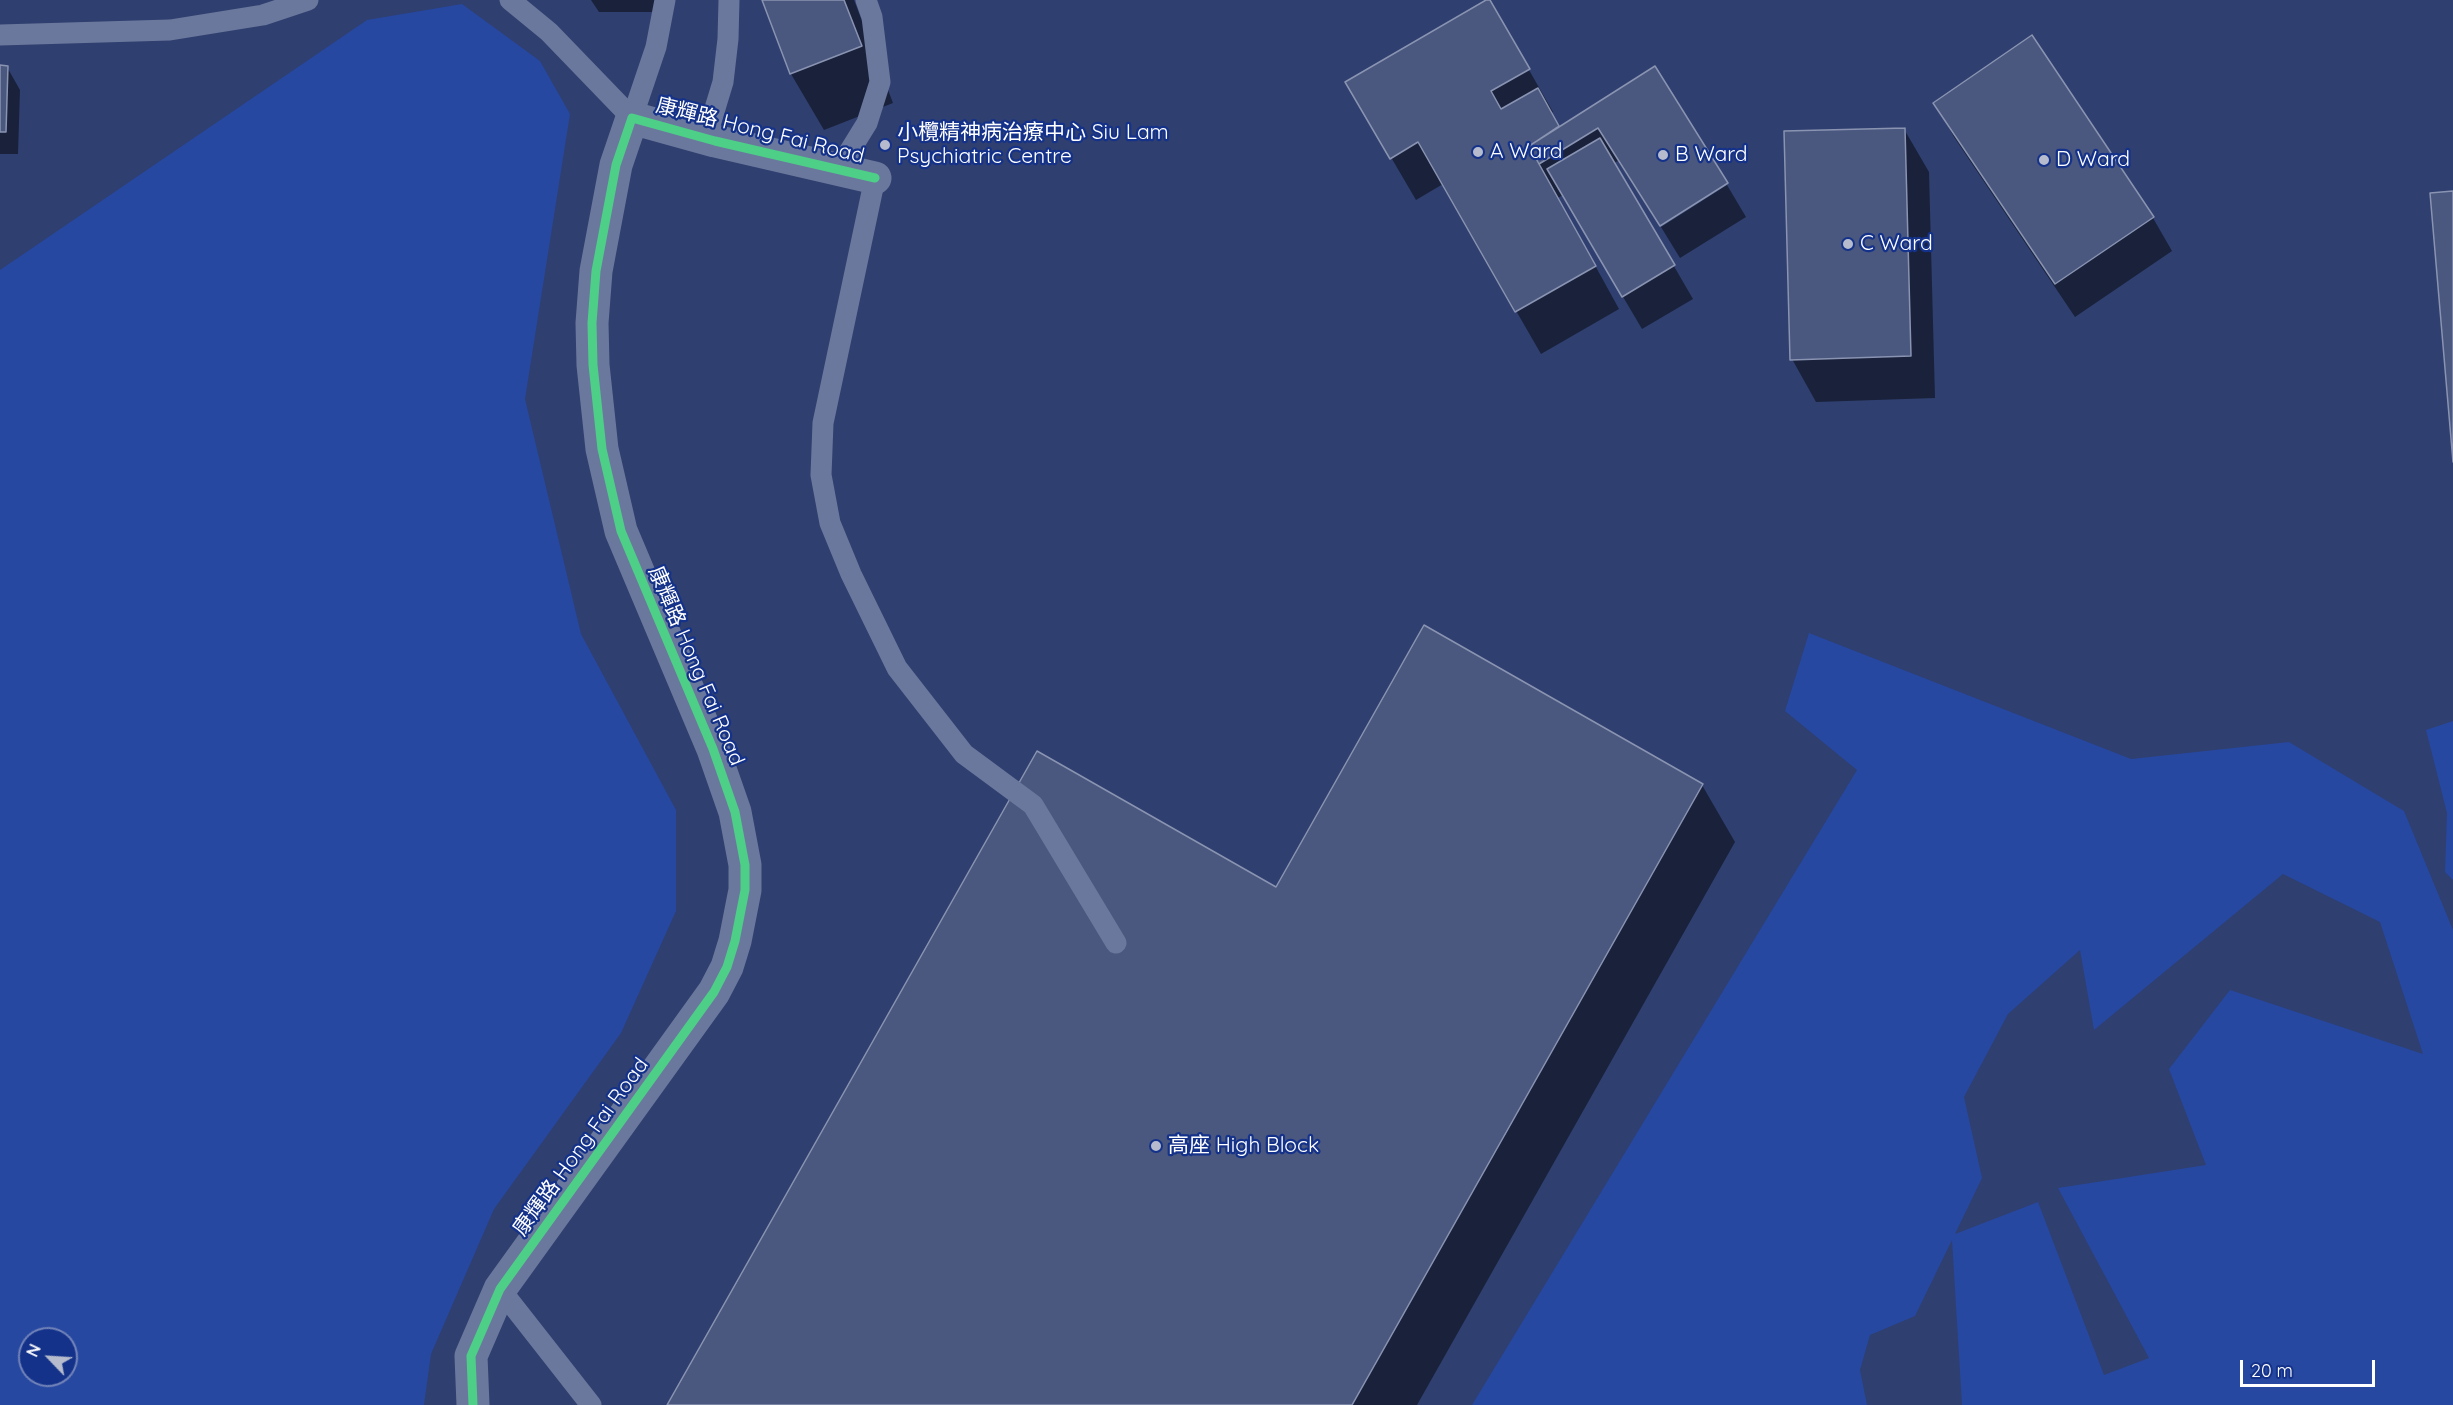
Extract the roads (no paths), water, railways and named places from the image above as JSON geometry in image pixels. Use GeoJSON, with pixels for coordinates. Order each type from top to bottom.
{"type":"FeatureCollection","features":[{"type":"Feature","properties":{"kind":"street","name":"康輝路 Hong Fai Road"},"geometry":{"type":"LineString","coordinates":[[473,1405],[471,1356],[500,1289],[714,992],[727,967],[735,941],[745,891],[745,865],[735,812],[712,749],[621,531],[602,449],[592,365],[592,323],[596,271],[616,165],[632,118],[875,178]]}},
{"type":"Feature","properties":{"kind":"lane"},"geometry":{"type":"LineString","coordinates":[[0,35],[170,30],[263,15],[308,0]]}},
{"type":"Feature","properties":{"kind":"lane"},"geometry":{"type":"LineString","coordinates":[[510,0],[549,32],[632,118],[656,47],[665,0]]}},
{"type":"Feature","properties":{"kind":"lane"},"geometry":{"type":"LineString","coordinates":[[706,138],[723,82],[728,39],[729,0]]}},
{"type":"Feature","properties":{"kind":"lane"},"geometry":{"type":"LineString","coordinates":[[838,170],[867,123],[880,82],[872,17],[866,0]]}},
{"type":"Feature","properties":{"kind":"lane"},"geometry":{"type":"LineString","coordinates":[[875,178],[822,423],[822,475],[830,524],[851,574],[897,668],[964,754],[1033,806],[1116,943]]}},
{"type":"Feature","properties":{"kind":"lane"},"geometry":{"type":"LineString","coordinates":[[500,1289],[591,1405]]}},
{"type":"Feature","properties":{"kind":"place","name":"小欖精神病治療中心 Siu Lam Psychiatric Centre"},"geometry":{"type":"Point","coordinates":[885,145]}},
{"type":"Feature","properties":{"kind":"place","name":"A Ward"},"geometry":{"type":"Point","coordinates":[1478,152]}},
{"type":"Feature","properties":{"kind":"place","name":"B Ward"},"geometry":{"type":"Point","coordinates":[1663,155]}},
{"type":"Feature","properties":{"kind":"place","name":"D Ward"},"geometry":{"type":"Point","coordinates":[2044,160]}},
{"type":"Feature","properties":{"kind":"place","name":"C Ward"},"geometry":{"type":"Point","coordinates":[1848,244]}},
{"type":"Feature","properties":{"kind":"place","name":"高座 High Block"},"geometry":{"type":"Point","coordinates":[1156,1146]}}]}
